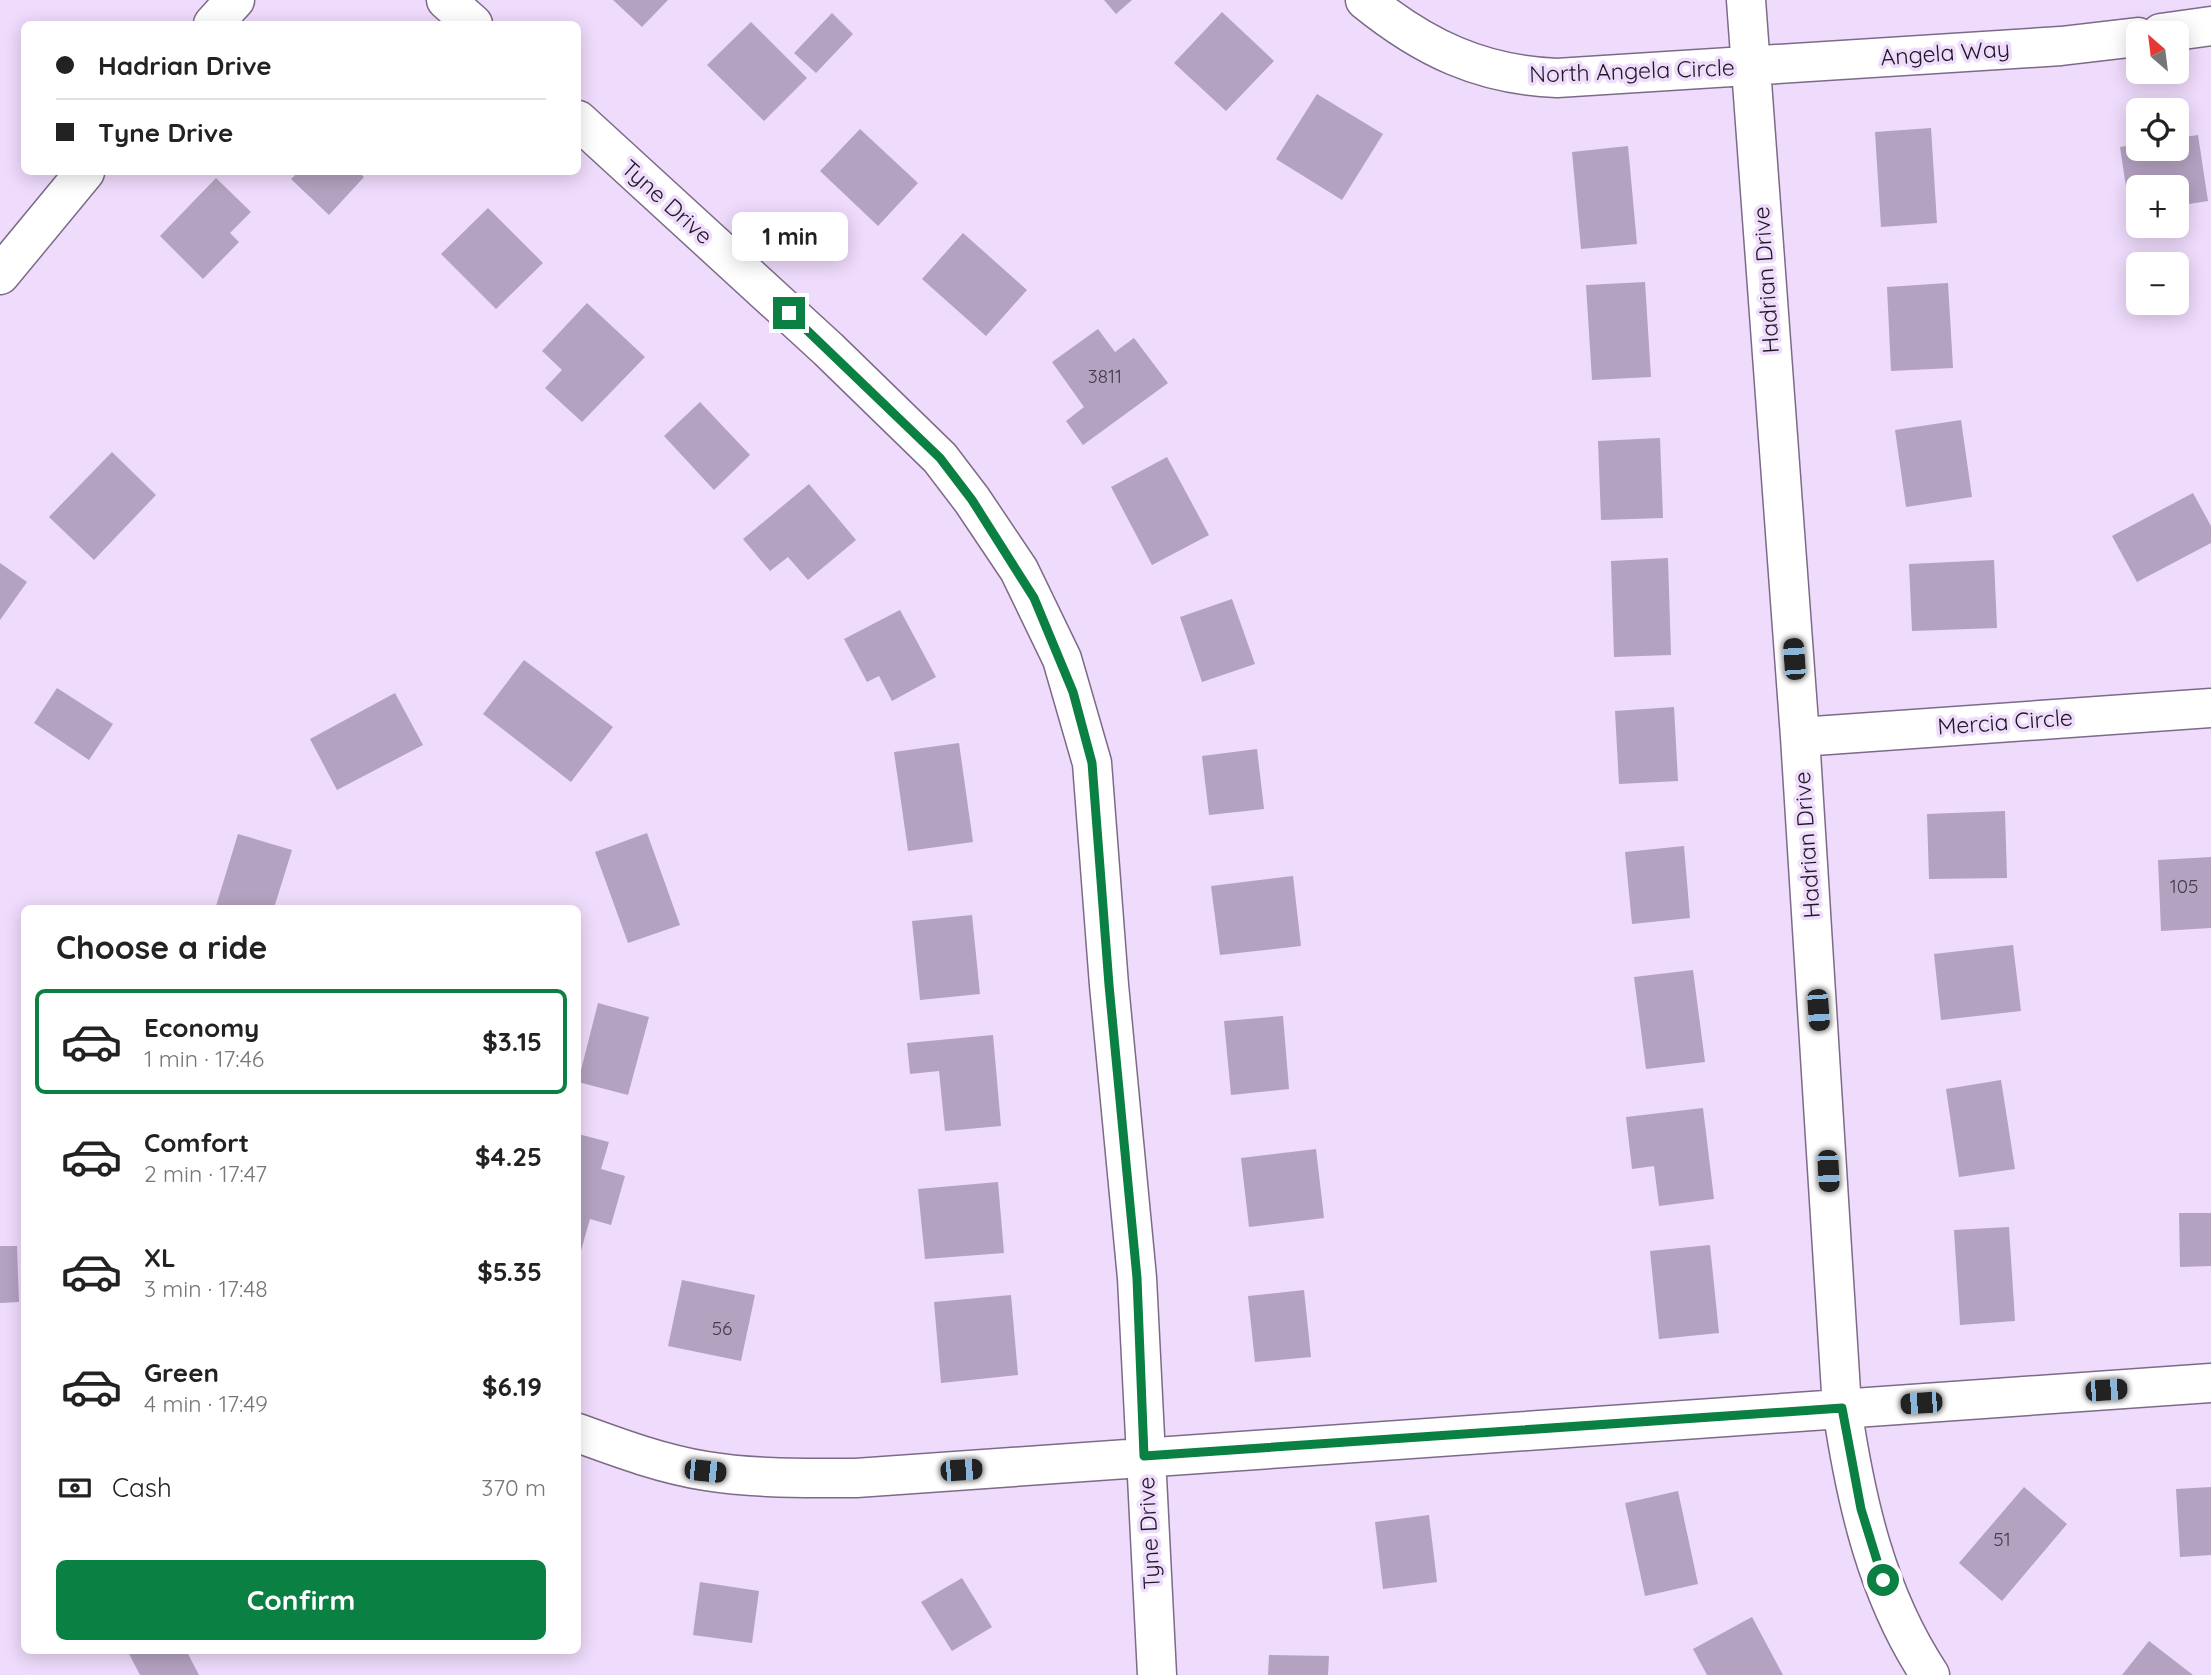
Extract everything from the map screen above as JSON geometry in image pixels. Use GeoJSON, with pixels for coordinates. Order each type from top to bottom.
{"type":"FeatureCollection","features":[{"type":"Feature","properties":{"kind":"street"},"geometry":{"type":"LineString","coordinates":[[216,21],[235,0]]}},
{"type":"Feature","properties":{"kind":"street"},"geometry":{"type":"LineString","coordinates":[[446,0],[470,21]]}},
{"type":"Feature","properties":{"kind":"street","name":"North Angela Circle"},"geometry":{"type":"LineString","coordinates":[[1365,0],[1459,59],[1519,76],[1557,78],[1751,66]]}},
{"type":"Feature","properties":{"kind":"street","name":"Hadrian Drive"},"geometry":{"type":"LineString","coordinates":[[1746,0],[1800,737],[1842,1408],[1850,1462],[1875,1562],[1897,1617],[1930,1675]]}},
{"type":"Feature","properties":{"kind":"street"},"geometry":{"type":"LineString","coordinates":[[2189,29],[2211,26]]}},
{"type":"Feature","properties":{"kind":"street","name":"Angela Way"},"geometry":{"type":"LineString","coordinates":[[1751,66],[2061,46],[2126,38]]}},
{"type":"Feature","properties":{"kind":"street","name":"Tyne Drive"},"geometry":{"type":"LineString","coordinates":[[581,123],[828,349],[940,458],[1019,570],[1062,659],[1092,763],[1110,999],[1137,1278],[1157,1675]]}},
{"type":"Feature","properties":{"kind":"street"},"geometry":{"type":"LineString","coordinates":[[0,275],[83,175]]}},
{"type":"Feature","properties":{"kind":"street","name":"Mercia Circle"},"geometry":{"type":"LineString","coordinates":[[1800,737],[2211,708]]}},
{"type":"Feature","properties":{"kind":"street"},"geometry":{"type":"LineString","coordinates":[[581,1434],[639,1455],[705,1471],[771,1478],[856,1478],[2211,1383]]}},
{"type":"Feature","properties":{"kind":"building"},"geometry":{"type":"Polygon","coordinates":[[[613,0],[668,0],[642,27],[613,0]]]}},
{"type":"Feature","properties":{"kind":"building"},"geometry":{"type":"Polygon","coordinates":[[[1104,0],[1132,0],[1116,14],[1104,0]]]}},
{"type":"Feature","properties":{"kind":"building"},"geometry":{"type":"Polygon","coordinates":[[[1222,12],[1274,61],[1226,111],[1174,63],[1222,12]]]}},
{"type":"Feature","properties":{"kind":"building"},"geometry":{"type":"Polygon","coordinates":[[[832,13],[853,34],[816,73],[794,53],[832,13]]]}},
{"type":"Feature","properties":{"kind":"building"},"geometry":{"type":"Polygon","coordinates":[[[751,22],[807,78],[764,121],[707,65],[751,22]]]}},
{"type":"Feature","properties":{"kind":"building"},"geometry":{"type":"Polygon","coordinates":[[[1317,94],[1383,134],[1342,200],[1276,159],[1317,94]]]}},
{"type":"Feature","properties":{"kind":"building"},"geometry":{"type":"Polygon","coordinates":[[[1931,128],[1937,223],[1881,227],[1875,132],[1931,128]]]}},
{"type":"Feature","properties":{"kind":"building"},"geometry":{"type":"Polygon","coordinates":[[[860,129],[918,183],[878,226],[820,171],[860,129]]]}},
{"type":"Feature","properties":{"kind":"building"},"geometry":{"type":"Polygon","coordinates":[[[2198,135],[2208,201],[2189,204],[2189,175],[2126,175],[2126,187],[2120,147],[2126,146],[2126,161],[2189,161],[2189,136],[2198,135]]]}},
{"type":"Feature","properties":{"kind":"building"},"geometry":{"type":"Polygon","coordinates":[[[1628,146],[1637,244],[1581,249],[1572,152],[1628,146]]]}},
{"type":"Feature","properties":{"kind":"building"},"geometry":{"type":"Polygon","coordinates":[[[295,175],[364,177],[329,215],[291,179],[295,175]]]}},
{"type":"Feature","properties":{"kind":"building"},"geometry":{"type":"Polygon","coordinates":[[[216,178],[251,212],[230,233],[239,242],[203,279],[160,236],[216,178]]]}},
{"type":"Feature","properties":{"kind":"building"},"geometry":{"type":"Polygon","coordinates":[[[488,208],[543,263],[496,309],[441,254],[488,208]]]}},
{"type":"Feature","properties":{"kind":"building"},"geometry":{"type":"Polygon","coordinates":[[[963,233],[1027,290],[986,336],[922,279],[963,233]]]}},
{"type":"Feature","properties":{"kind":"building"},"geometry":{"type":"Polygon","coordinates":[[[1645,282],[1651,377],[1592,380],[1586,285],[1645,282]]]}},
{"type":"Feature","properties":{"kind":"building"},"geometry":{"type":"Polygon","coordinates":[[[1948,283],[1953,368],[1891,371],[1887,287],[1948,283]]]}},
{"type":"Feature","properties":{"kind":"building"},"geometry":{"type":"Polygon","coordinates":[[[587,303],[645,357],[582,422],[545,388],[562,370],[542,351],[587,303]]]}},
{"type":"Feature","properties":{"kind":"building"},"geometry":{"type":"Polygon","coordinates":[[[1098,329],[1115,352],[1134,338],[1168,383],[1083,445],[1066,421],[1084,407],[1052,362],[1098,329]]]}},
{"type":"Feature","properties":{"kind":"building"},"geometry":{"type":"Polygon","coordinates":[[[700,402],[750,455],[714,490],[664,436],[700,402]]]}},
{"type":"Feature","properties":{"kind":"building"},"geometry":{"type":"Polygon","coordinates":[[[1961,420],[1972,497],[1906,507],[1895,430],[1961,420]]]}},
{"type":"Feature","properties":{"kind":"building"},"geometry":{"type":"Polygon","coordinates":[[[1660,438],[1663,518],[1601,520],[1598,441],[1660,438]]]}},
{"type":"Feature","properties":{"kind":"building"},"geometry":{"type":"Polygon","coordinates":[[[112,452],[156,495],[94,560],[49,517],[112,452]]]}},
{"type":"Feature","properties":{"kind":"building"},"geometry":{"type":"Polygon","coordinates":[[[1167,457],[1209,535],[1152,565],[1111,487],[1167,457]]]}},
{"type":"Feature","properties":{"kind":"building"},"geometry":{"type":"Polygon","coordinates":[[[809,484],[856,540],[808,580],[788,557],[770,571],[743,539],[809,484]]]}},
{"type":"Feature","properties":{"kind":"building"},"geometry":{"type":"Polygon","coordinates":[[[2193,493],[2211,526],[2211,543],[2137,582],[2112,536],[2193,493]]]}},
{"type":"Feature","properties":{"kind":"building"},"geometry":{"type":"Polygon","coordinates":[[[1668,558],[1671,655],[1614,657],[1611,561],[1668,558]]]}},
{"type":"Feature","properties":{"kind":"building"},"geometry":{"type":"Polygon","coordinates":[[[1994,560],[1997,628],[1912,631],[1909,564],[1994,560]]]}},
{"type":"Feature","properties":{"kind":"building"},"geometry":{"type":"Polygon","coordinates":[[[0,563],[27,582],[0,620],[0,563]]]}},
{"type":"Feature","properties":{"kind":"building"},"geometry":{"type":"Polygon","coordinates":[[[1232,599],[1255,664],[1202,682],[1180,617],[1232,599]]]}},
{"type":"Feature","properties":{"kind":"building"},"geometry":{"type":"Polygon","coordinates":[[[900,610],[936,677],[892,701],[879,676],[867,682],[844,639],[900,610]]]}},
{"type":"Feature","properties":{"kind":"building"},"geometry":{"type":"Polygon","coordinates":[[[524,660],[613,727],[571,782],[483,714],[524,660]]]}},
{"type":"Feature","properties":{"kind":"building"},"geometry":{"type":"Polygon","coordinates":[[[57,688],[113,724],[89,760],[34,723],[57,688]]]}},
{"type":"Feature","properties":{"kind":"building"},"geometry":{"type":"Polygon","coordinates":[[[395,693],[423,745],[337,790],[310,739],[395,693]]]}},
{"type":"Feature","properties":{"kind":"building"},"geometry":{"type":"Polygon","coordinates":[[[1674,707],[1678,781],[1619,784],[1615,711],[1674,707]]]}},
{"type":"Feature","properties":{"kind":"building"},"geometry":{"type":"Polygon","coordinates":[[[959,743],[973,842],[908,851],[894,752],[959,743]]]}},
{"type":"Feature","properties":{"kind":"building"},"geometry":{"type":"Polygon","coordinates":[[[1257,749],[1264,809],[1209,815],[1202,756],[1257,749]]]}},
{"type":"Feature","properties":{"kind":"building"},"geometry":{"type":"Polygon","coordinates":[[[2005,811],[2007,878],[1929,879],[1927,814],[2005,811]]]}},
{"type":"Feature","properties":{"kind":"building"},"geometry":{"type":"Polygon","coordinates":[[[647,833],[680,925],[628,943],[595,852],[647,833]]]}},
{"type":"Feature","properties":{"kind":"building"},"geometry":{"type":"Polygon","coordinates":[[[238,834],[292,850],[275,905],[216,905],[238,834]]]}},
{"type":"Feature","properties":{"kind":"building"},"geometry":{"type":"Polygon","coordinates":[[[1684,846],[1690,918],[1632,924],[1625,852],[1684,846]]]}},
{"type":"Feature","properties":{"kind":"building"},"geometry":{"type":"Polygon","coordinates":[[[2211,857],[2211,928],[2161,931],[2158,860],[2211,857]]]}},
{"type":"Feature","properties":{"kind":"building"},"geometry":{"type":"Polygon","coordinates":[[[1293,876],[1301,946],[1220,955],[1211,886],[1293,876]]]}},
{"type":"Feature","properties":{"kind":"building"},"geometry":{"type":"Polygon","coordinates":[[[972,915],[980,994],[920,1000],[912,921],[972,915]]]}},
{"type":"Feature","properties":{"kind":"building"},"geometry":{"type":"Polygon","coordinates":[[[2013,945],[2021,1011],[1941,1020],[1934,954],[2013,945]]]}},
{"type":"Feature","properties":{"kind":"building"},"geometry":{"type":"Polygon","coordinates":[[[1693,970],[1705,1062],[1646,1069],[1634,977],[1693,970]]]}},
{"type":"Feature","properties":{"kind":"building"},"geometry":{"type":"Polygon","coordinates":[[[598,1003],[649,1017],[628,1095],[581,1083],[581,1070],[598,1003]]]}},
{"type":"Feature","properties":{"kind":"building"},"geometry":{"type":"Polygon","coordinates":[[[1283,1016],[1289,1089],[1231,1095],[1224,1021],[1283,1016]]]}},
{"type":"Feature","properties":{"kind":"building"},"geometry":{"type":"Polygon","coordinates":[[[993,1035],[1001,1126],[945,1131],[939,1071],[910,1074],[907,1043],[993,1035]]]}},
{"type":"Feature","properties":{"kind":"building"},"geometry":{"type":"Polygon","coordinates":[[[2001,1080],[2015,1169],[1959,1177],[1946,1089],[2001,1080]]]}},
{"type":"Feature","properties":{"kind":"building"},"geometry":{"type":"Polygon","coordinates":[[[1703,1108],[1714,1199],[1659,1206],[1654,1166],[1632,1169],[1626,1117],[1703,1108]]]}},
{"type":"Feature","properties":{"kind":"building"},"geometry":{"type":"Polygon","coordinates":[[[581,1135],[609,1142],[601,1169],[625,1176],[611,1225],[590,1219],[581,1250],[581,1135]]]}},
{"type":"Feature","properties":{"kind":"building"},"geometry":{"type":"Polygon","coordinates":[[[1316,1149],[1324,1218],[1249,1227],[1241,1158],[1316,1149]]]}},
{"type":"Feature","properties":{"kind":"building"},"geometry":{"type":"Polygon","coordinates":[[[998,1182],[1004,1253],[925,1259],[918,1189],[998,1182]]]}},
{"type":"Feature","properties":{"kind":"building"},"geometry":{"type":"Polygon","coordinates":[[[2179,1213],[2211,1213],[2211,1266],[2180,1267],[2179,1213]]]}},
{"type":"Feature","properties":{"kind":"building"},"geometry":{"type":"Polygon","coordinates":[[[2009,1227],[2015,1321],[1960,1325],[1954,1230],[2009,1227]]]}},
{"type":"Feature","properties":{"kind":"building"},"geometry":{"type":"Polygon","coordinates":[[[1710,1245],[1719,1333],[1659,1339],[1650,1251],[1710,1245]]]}},
{"type":"Feature","properties":{"kind":"building"},"geometry":{"type":"Polygon","coordinates":[[[0,1246],[17,1246],[19,1302],[0,1303],[0,1246]]]}},
{"type":"Feature","properties":{"kind":"building"},"geometry":{"type":"Polygon","coordinates":[[[682,1280],[755,1295],[741,1361],[668,1346],[682,1280]]]}},
{"type":"Feature","properties":{"kind":"building"},"geometry":{"type":"Polygon","coordinates":[[[1304,1290],[1311,1357],[1255,1362],[1248,1296],[1304,1290]]]}},
{"type":"Feature","properties":{"kind":"building"},"geometry":{"type":"Polygon","coordinates":[[[1011,1295],[1018,1375],[941,1383],[934,1302],[1011,1295]]]}},
{"type":"Feature","properties":{"kind":"building"},"geometry":{"type":"Polygon","coordinates":[[[2024,1487],[2067,1524],[2002,1601],[1959,1563],[2024,1487]]]}},
{"type":"Feature","properties":{"kind":"building"},"geometry":{"type":"Polygon","coordinates":[[[2211,1487],[2211,1555],[2180,1557],[2176,1489],[2211,1487]]]}},
{"type":"Feature","properties":{"kind":"building"},"geometry":{"type":"Polygon","coordinates":[[[1678,1491],[1698,1584],[1645,1596],[1625,1503],[1678,1491]]]}},
{"type":"Feature","properties":{"kind":"building"},"geometry":{"type":"Polygon","coordinates":[[[1429,1515],[1437,1582],[1383,1589],[1375,1522],[1429,1515]]]}},
{"type":"Feature","properties":{"kind":"building"},"geometry":{"type":"Polygon","coordinates":[[[962,1578],[992,1627],[952,1651],[921,1602],[962,1578]]]}},
{"type":"Feature","properties":{"kind":"building"},"geometry":{"type":"Polygon","coordinates":[[[700,1582],[759,1591],[752,1643],[693,1635],[700,1582]]]}},
{"type":"Feature","properties":{"kind":"building"},"geometry":{"type":"Polygon","coordinates":[[[1752,1617],[1783,1675],[1707,1675],[1693,1649],[1752,1617]]]}},
{"type":"Feature","properties":{"kind":"building"},"geometry":{"type":"Polygon","coordinates":[[[2149,1641],[2193,1675],[2122,1675],[2149,1641]]]}},
{"type":"Feature","properties":{"kind":"building"},"geometry":{"type":"Polygon","coordinates":[[[129,1654],[188,1654],[199,1675],[140,1675],[129,1654]]]}},
{"type":"Feature","properties":{"kind":"building"},"geometry":{"type":"Polygon","coordinates":[[[1269,1655],[1329,1656],[1328,1675],[1268,1675],[1269,1655]]]}},
{"type":"Feature","properties":{"kind":"route"},"geometry":{"type":"LineString","coordinates":[[789,313],[940,458],[972,500],[1019,570],[1034,598],[1062,659],[1073,692],[1092,763],[1109,985],[1137,1278],[1144,1456],[1842,1408],[1850,1462],[1861,1509],[1875,1562],[1883,1580]]}}]}
